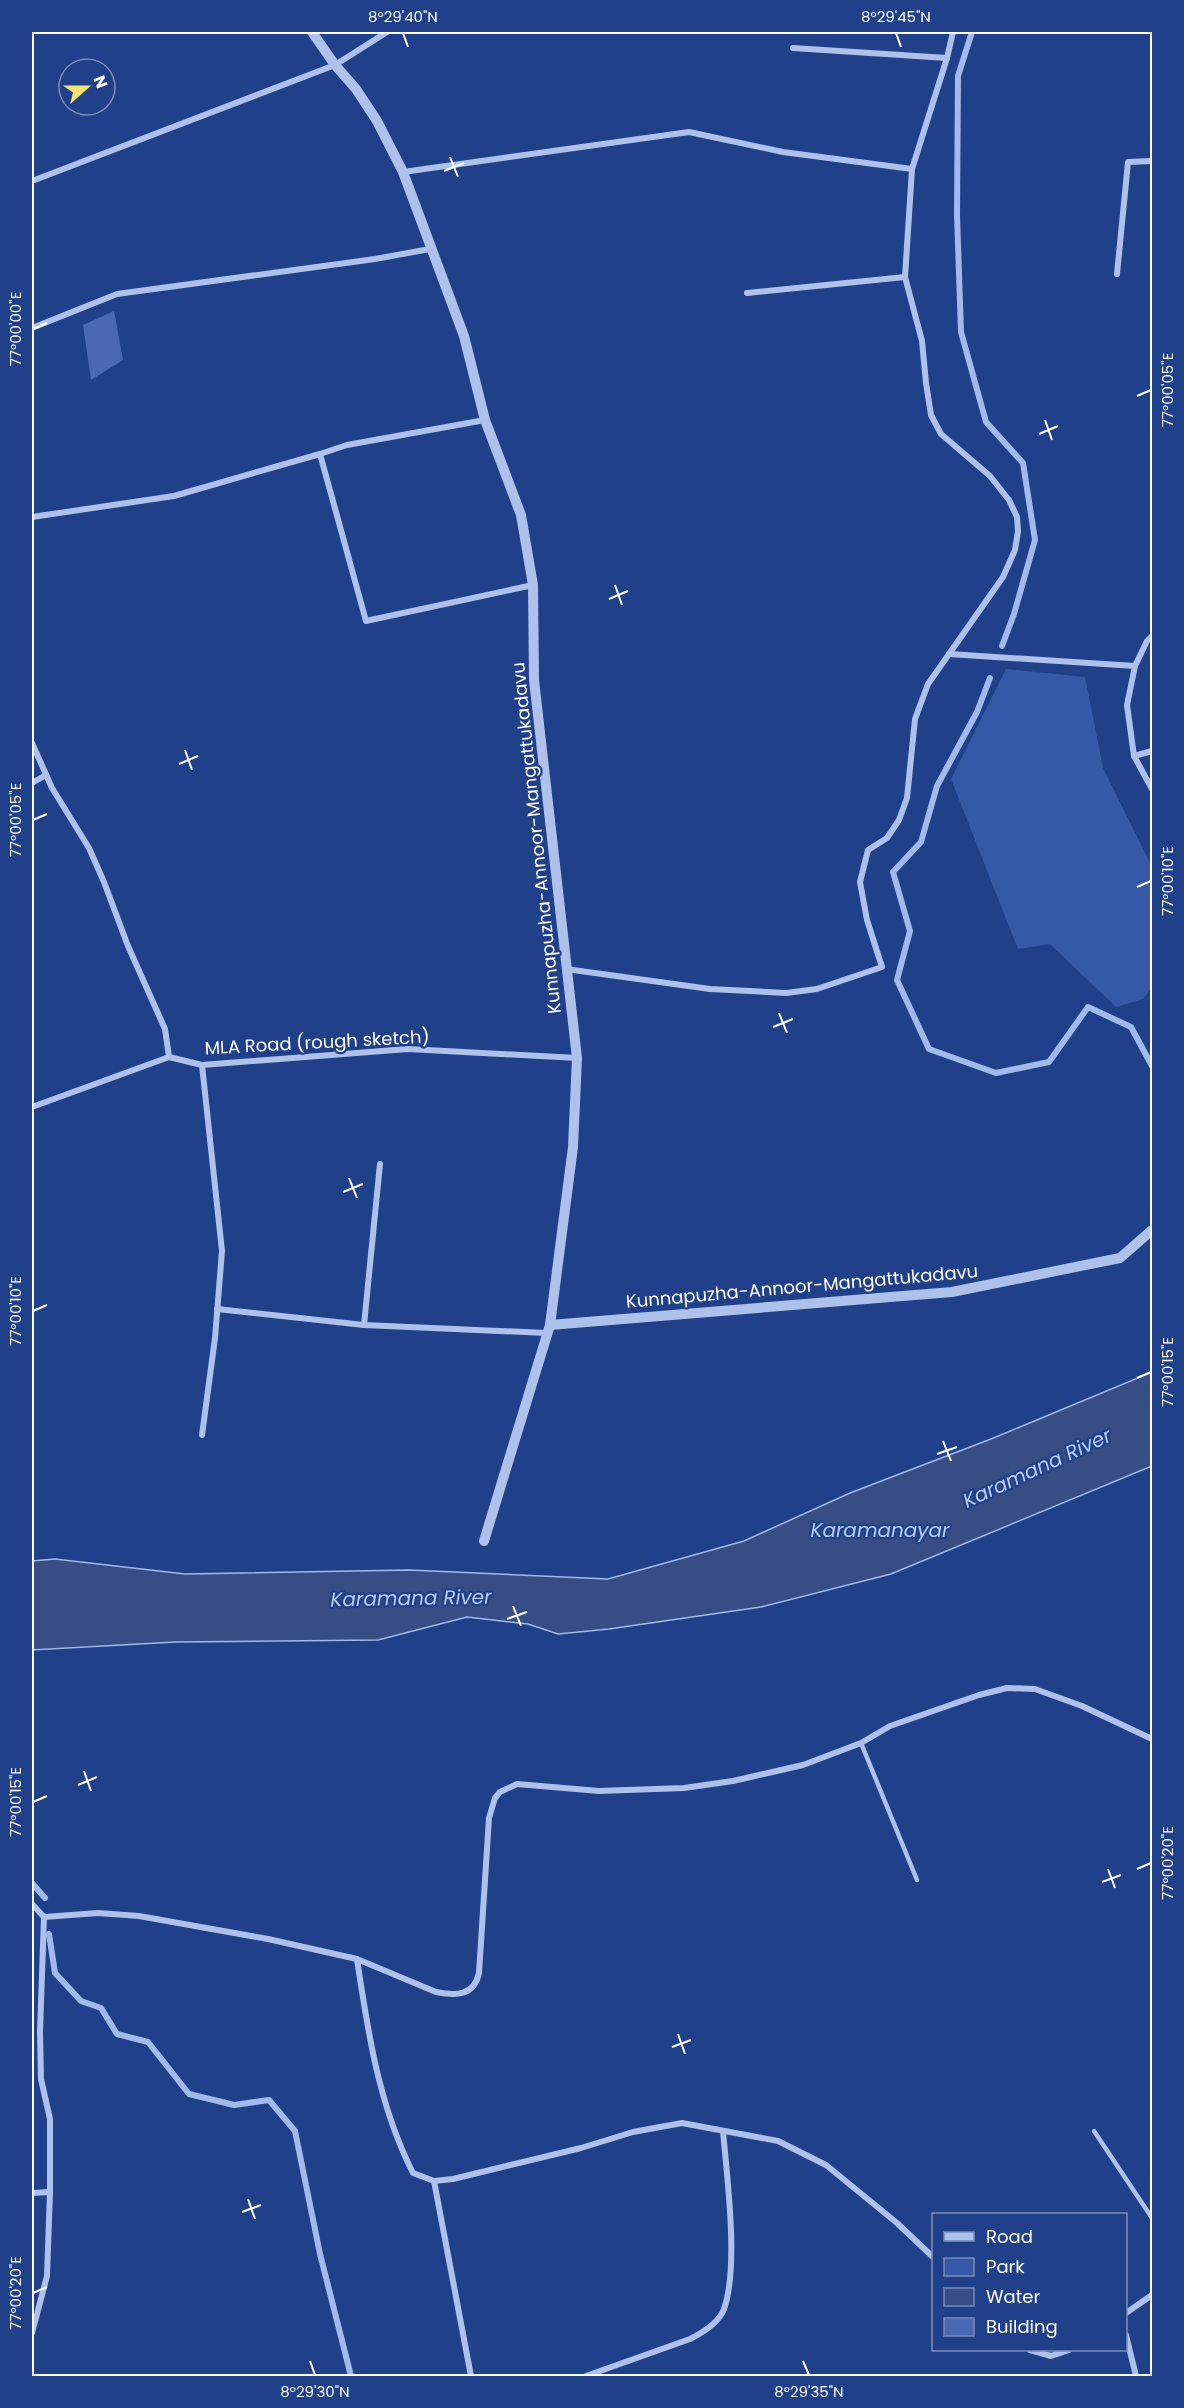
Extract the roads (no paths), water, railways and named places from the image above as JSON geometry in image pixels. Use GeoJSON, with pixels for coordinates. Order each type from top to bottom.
{"type":"FeatureCollection","features":[{"type":"Feature","properties":{"kind":"street","name":"Kunnapuzha-Annoor-Mangattukadavu"},"geometry":{"type":"LineString","coordinates":[[312,32],[335,65],[356,89],[377,121],[402,172],[464,336],[485,420],[521,515],[533,585],[534,680],[577,1058],[573,1147],[549,1329],[484,1541]]}},
{"type":"Feature","properties":{"kind":"street"},"geometry":{"type":"LineString","coordinates":[[32,181],[335,65],[387,32]]}},
{"type":"Feature","properties":{"kind":"street"},"geometry":{"type":"LineString","coordinates":[[566,969],[710,989],[786,993],[817,989],[882,967],[867,920],[860,882],[868,850],[887,838],[899,820],[907,798],[915,718],[928,684],[1003,577],[1015,550],[1018,531],[1017,517],[1009,500],[990,476],[941,434],[931,415],[922,341],[905,277],[912,169],[953,32]]}},
{"type":"Feature","properties":{"kind":"street"},"geometry":{"type":"LineString","coordinates":[[793,48],[947,58]]}},
{"type":"Feature","properties":{"kind":"street"},"geometry":{"type":"LineString","coordinates":[[402,172],[689,132],[783,152],[912,169]]}},
{"type":"Feature","properties":{"kind":"street"},"geometry":{"type":"LineString","coordinates":[[1117,274],[1128,162],[1152,161]]}},
{"type":"Feature","properties":{"kind":"street"},"geometry":{"type":"LineString","coordinates":[[32,328],[117,294],[375,259],[430,249]]}},
{"type":"Feature","properties":{"kind":"street"},"geometry":{"type":"LineString","coordinates":[[747,293],[905,277]]}},
{"type":"Feature","properties":{"kind":"street"},"geometry":{"type":"LineString","coordinates":[[32,517],[174,496],[347,445],[485,420]]}},
{"type":"Feature","properties":{"kind":"street"},"geometry":{"type":"LineString","coordinates":[[320,454],[366,621],[533,585]]}},
{"type":"Feature","properties":{"kind":"street"},"geometry":{"type":"LineString","coordinates":[[1152,636],[1147,641],[1135,666],[1128,705],[1134,756],[1152,789]]}},
{"type":"Feature","properties":{"kind":"street"},"geometry":{"type":"LineString","coordinates":[[949,654],[1135,666]]}},
{"type":"Feature","properties":{"kind":"street"},"geometry":{"type":"LineString","coordinates":[[32,743],[46,775],[89,848],[104,882],[128,946],[165,1029],[169,1057],[32,1107]]}},
{"type":"Feature","properties":{"kind":"street"},"geometry":{"type":"LineString","coordinates":[[1134,756],[1152,751]]}},
{"type":"Feature","properties":{"kind":"street"},"geometry":{"type":"LineString","coordinates":[[32,783],[46,775]]}},
{"type":"Feature","properties":{"kind":"street","name":"MLA Road (rough sketch)"},"geometry":{"type":"LineString","coordinates":[[169,1057],[202,1065],[408,1048],[577,1058]]}},
{"type":"Feature","properties":{"kind":"street"},"geometry":{"type":"LineString","coordinates":[[202,1065],[222,1251],[202,1435]]}},
{"type":"Feature","properties":{"kind":"street"},"geometry":{"type":"LineString","coordinates":[[364,1325],[380,1164]]}},
{"type":"Feature","properties":{"kind":"street","name":"Kunnapuzha-Annoor-Mangattukadavu"},"geometry":{"type":"LineString","coordinates":[[549,1329],[952,1292],[1120,1258],[1152,1230]]}},
{"type":"Feature","properties":{"kind":"street"},"geometry":{"type":"LineString","coordinates":[[217,1309],[364,1325],[549,1329]]}},
{"type":"Feature","properties":{"kind":"street"},"geometry":{"type":"LineString","coordinates":[[44,1917],[98,1913],[139,1916],[268,1939],[357,1959],[436,1992],[449,1995],[464,1993],[477,1982],[479,1973],[489,1818],[495,1798],[510,1786],[527,1783],[599,1791],[684,1788],[733,1781],[803,1765],[861,1743],[890,1726],[979,1695],[1007,1688],[1035,1689],[1082,1706],[1152,1739]]}},
{"type":"Feature","properties":{"kind":"street"},"geometry":{"type":"LineString","coordinates":[[32,1904],[44,1917],[40,2032],[41,2079],[50,2119],[47,2276],[32,2333]]}},
{"type":"Feature","properties":{"kind":"street"},"geometry":{"type":"LineString","coordinates":[[357,1959],[371,2052],[397,2142],[413,2173],[434,2181],[453,2179],[656,2127],[682,2123],[778,2141],[825,2165],[897,2223],[932,2257]]}},
{"type":"Feature","properties":{"kind":"street"},"geometry":{"type":"LineString","coordinates":[[586,2376],[690,2339],[705,2331],[724,2311],[730,2255],[723,2131]]}},
{"type":"Feature","properties":{"kind":"street"},"geometry":{"type":"LineString","coordinates":[[434,2181],[471,2376]]}},
{"type":"Feature","properties":{"kind":"street"},"geometry":{"type":"LineString","coordinates":[[32,2193],[50,2192]]}},
{"type":"Feature","properties":{"kind":"street"},"geometry":{"type":"LineString","coordinates":[[1127,2312],[1152,2295]]}},
{"type":"Feature","properties":{"kind":"street"},"geometry":{"type":"LineString","coordinates":[[1127,2343],[1136,2376]]}},
{"type":"Feature","properties":{"kind":"street"},"geometry":{"type":"LineString","coordinates":[[1036,2351],[1051,2356],[1064,2351]]}},
{"type":"Feature","properties":{"kind":"lane"},"geometry":{"type":"LineString","coordinates":[[861,1743],[917,1880]]}},
{"type":"Feature","properties":{"kind":"lane"},"geometry":{"type":"LineString","coordinates":[[1094,2131],[1152,2218]]}},
{"type":"Feature","properties":{"kind":"water","name":"Karamanayar"},"geometry":{"type":"Polygon","coordinates":[[[1152,1372],[1152,1466],[891,1574],[761,1607],[558,1634],[528,1624],[467,1617],[378,1640],[175,1642],[32,1650],[32,1561],[55,1559],[185,1574],[409,1570],[608,1579],[744,1541],[850,1493],[991,1439],[1152,1372]]]}},
{"type":"Feature","properties":{"kind":"waterway"},"geometry":{"type":"LineString","coordinates":[[972,32],[958,76],[957,215],[961,332],[986,422],[1023,463],[1035,540],[1014,614],[1002,646]]}},
{"type":"Feature","properties":{"kind":"waterway"},"geometry":{"type":"LineString","coordinates":[[990,678],[977,712],[937,786],[921,842],[893,872],[910,931],[897,980],[929,1049],[996,1073],[1049,1062],[1088,1007],[1131,1027],[1152,1066]]}},
{"type":"Feature","properties":{"kind":"waterway"},"geometry":{"type":"LineString","coordinates":[[32,1883],[45,1898]]}},
{"type":"Feature","properties":{"kind":"waterway"},"geometry":{"type":"LineString","coordinates":[[49,1934],[55,1973],[81,2001],[101,2008],[117,2034],[148,2042],[189,2094],[234,2105],[269,2100],[295,2131],[320,2254],[351,2376]]}},
{"type":"Feature","properties":{"kind":"water label","name":"Karamana River"},"geometry":{"type":"Point","coordinates":[1037,1468]}},
{"type":"Feature","properties":{"kind":"water label","name":"Karamana River"},"geometry":{"type":"Point","coordinates":[411,1598]}}]}
